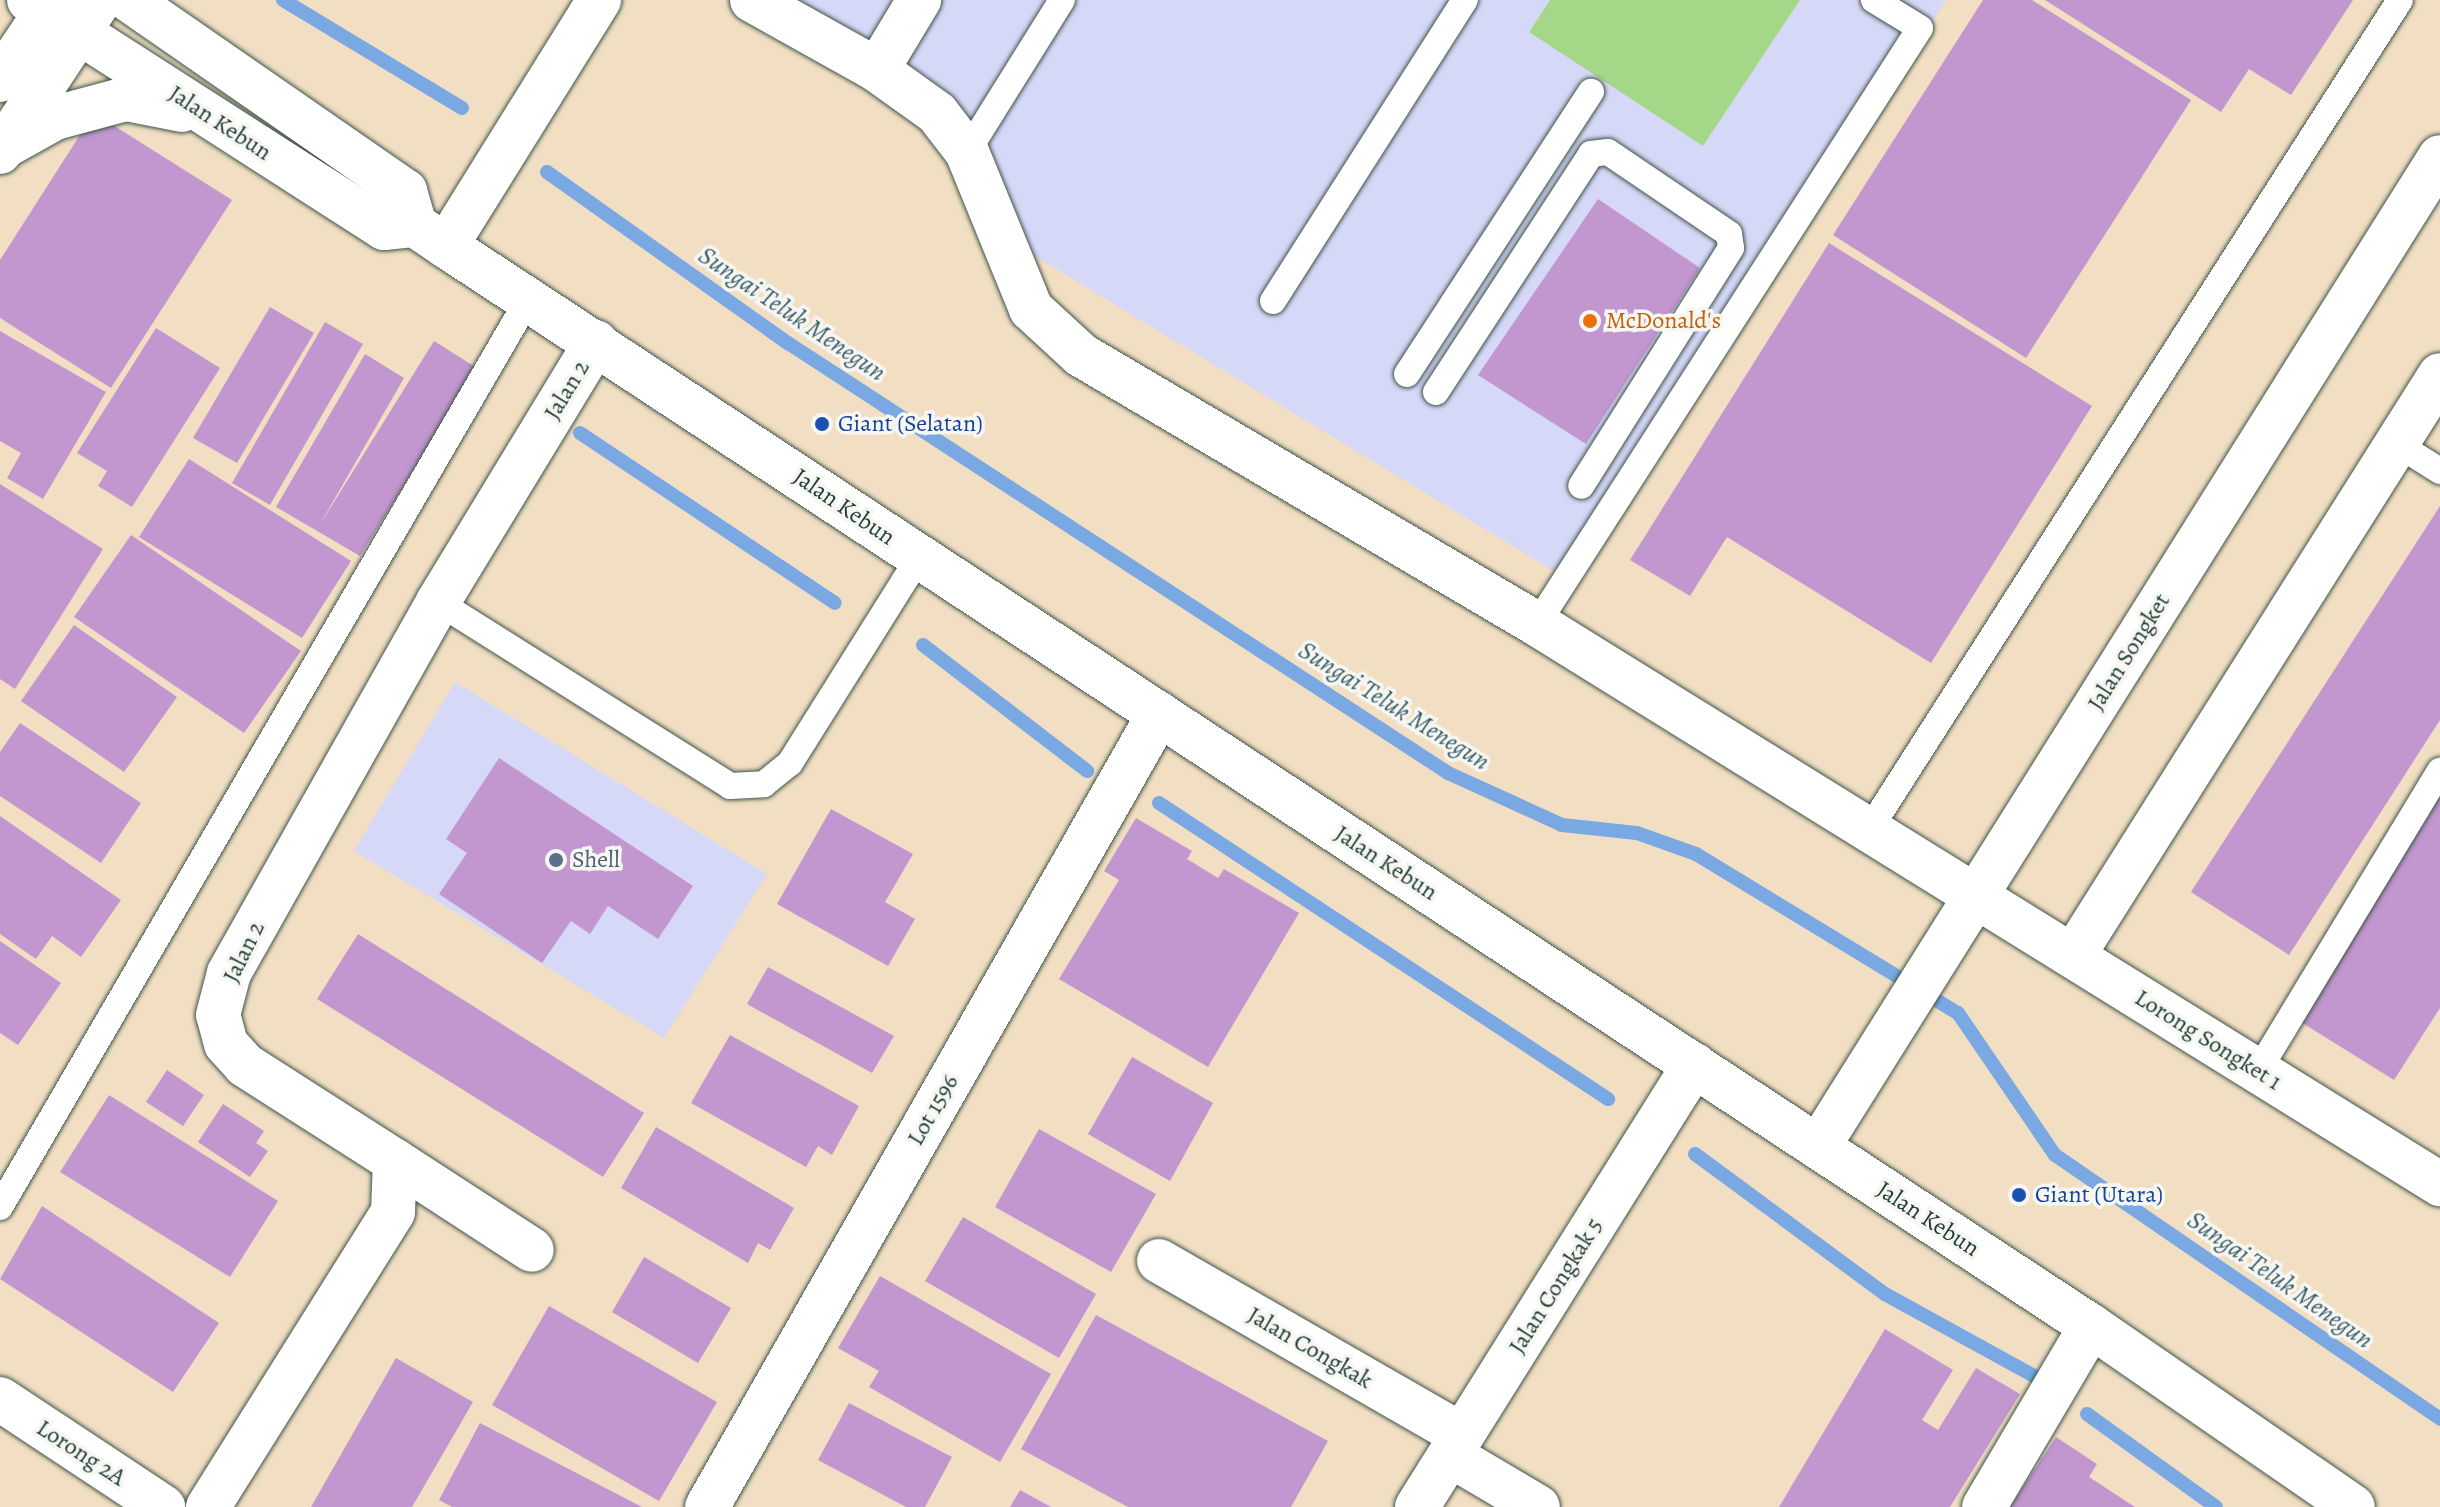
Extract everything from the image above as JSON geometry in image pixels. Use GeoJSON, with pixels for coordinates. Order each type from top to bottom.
{"type":"FeatureCollection","features":[{"type":"Feature","properties":{"kind":"street","name":"Jalan Kebun"},"geometry":{"type":"LineString","coordinates":[[129,0],[405,191],[431,236]]}},
{"type":"Feature","properties":{"kind":"street"},"geometry":{"type":"LineString","coordinates":[[431,236],[599,0]]}},
{"type":"Feature","properties":{"kind":"street","name":"Lorong Songket 1"},"geometry":{"type":"LineString","coordinates":[[752,0],[877,70],[937,113],[967,152],[1031,309],[1081,355],[1537,624],[2258,1071],[2434,1167]]}},
{"type":"Feature","properties":{"kind":"street"},"geometry":{"type":"LineString","coordinates":[[877,70],[919,0]]}},
{"type":"Feature","properties":{"kind":"street","name":"Jalan Kebun"},"geometry":{"type":"LineString","coordinates":[[62,9],[208,116],[384,228],[431,236],[529,298],[2091,1326],[2353,1507]]}},
{"type":"Feature","properties":{"kind":"street"},"geometry":{"type":"LineString","coordinates":[[0,80],[62,9]]}},
{"type":"Feature","properties":{"kind":"street"},"geometry":{"type":"LineString","coordinates":[[2,149],[62,9]]}},
{"type":"Feature","properties":{"kind":"street"},"geometry":{"type":"LineString","coordinates":[[2,149],[55,118],[126,99],[208,116]]}},
{"type":"Feature","properties":{"kind":"street","name":"Jalan Songket"},"geometry":{"type":"LineString","coordinates":[[1818,1147],[2440,157]]}},
{"type":"Feature","properties":{"kind":"street","name":"Jalan 2"},"geometry":{"type":"LineString","coordinates":[[532,1250],[245,1065],[226,1044],[218,1015],[229,973],[438,602],[596,342]]}},
{"type":"Feature","properties":{"kind":"street"},"geometry":{"type":"LineString","coordinates":[[2073,956],[2440,375]]}},
{"type":"Feature","properties":{"kind":"street","name":"Lot 1596"},"geometry":{"type":"LineString","coordinates":[[707,1507],[1159,714]]}},
{"type":"Feature","properties":{"kind":"street","name":"Jalan Congkak 5"},"geometry":{"type":"LineString","coordinates":[[1417,1507],[1694,1065]]}},
{"type":"Feature","properties":{"kind":"street"},"geometry":{"type":"LineString","coordinates":[[208,1507],[393,1212],[395,1161]]}},
{"type":"Feature","properties":{"kind":"street","name":"Jalan Congkak"},"geometry":{"type":"LineString","coordinates":[[1159,1261],[1456,1445],[1538,1507]]}},
{"type":"Feature","properties":{"kind":"street"},"geometry":{"type":"LineString","coordinates":[[1984,1507],[2091,1326]]}},
{"type":"Feature","properties":{"kind":"street","name":"Lorong 2A"},"geometry":{"type":"LineString","coordinates":[[0,1399],[163,1507]]}},
{"type":"Feature","properties":{"kind":"lane"},"geometry":{"type":"LineString","coordinates":[[967,152],[1062,0]]}},
{"type":"Feature","properties":{"kind":"lane"},"geometry":{"type":"LineString","coordinates":[[1273,301],[1465,0]]}},
{"type":"Feature","properties":{"kind":"lane"},"geometry":{"type":"LineString","coordinates":[[1537,624],[1920,28],[1874,0]]}},
{"type":"Feature","properties":{"kind":"lane"},"geometry":{"type":"LineString","coordinates":[[1869,830],[2400,0]]}},
{"type":"Feature","properties":{"kind":"lane"},"geometry":{"type":"LineString","coordinates":[[1407,374],[1591,92]]}},
{"type":"Feature","properties":{"kind":"lane"},"geometry":{"type":"LineString","coordinates":[[1436,392],[1591,154],[1608,152],[1729,234],[1731,248],[1581,486]]}},
{"type":"Feature","properties":{"kind":"lane"},"geometry":{"type":"LineString","coordinates":[[0,1207],[529,298]]}},
{"type":"Feature","properties":{"kind":"lane"},"geometry":{"type":"LineString","coordinates":[[2397,444],[2440,471]]}},
{"type":"Feature","properties":{"kind":"lane"},"geometry":{"type":"LineString","coordinates":[[438,602],[730,786],[764,784],[790,763],[919,557]]}},
{"type":"Feature","properties":{"kind":"lane"},"geometry":{"type":"LineString","coordinates":[[2258,1071],[2440,771]]}},
{"type":"Feature","properties":{"kind":"shaded area"},"geometry":{"type":"Polygon","coordinates":[[[775,0],[1946,0],[1575,584],[1030,253],[965,112],[775,0]]]}},
{"type":"Feature","properties":{"kind":"shaded area"},"geometry":{"type":"Polygon","coordinates":[[[455,682],[767,874],[664,1038],[354,851],[455,682]]]}},
{"type":"Feature","properties":{"kind":"green space"},"geometry":{"type":"Polygon","coordinates":[[[1550,0],[1800,0],[1703,146],[1529,32],[1550,0]]]}},
{"type":"Feature","properties":{"kind":"building"},"geometry":{"type":"Polygon","coordinates":[[[1983,0],[2032,0],[2191,100],[2026,358],[1833,235],[1983,0]]]}},
{"type":"Feature","properties":{"kind":"building"},"geometry":{"type":"Polygon","coordinates":[[[2045,0],[2353,0],[2291,95],[2249,69],[2221,112],[2045,0]]]}},
{"type":"Feature","properties":{"kind":"building"},"geometry":{"type":"Polygon","coordinates":[[[94,113],[232,200],[111,388],[0,318],[0,260],[94,113]]]}},
{"type":"Feature","properties":{"kind":"building","name":"McDonald's"},"geometry":{"type":"Polygon","coordinates":[[[1598,199],[1700,268],[1586,444],[1478,375],[1598,199]]]}},
{"type":"Feature","properties":{"kind":"building"},"geometry":{"type":"Polygon","coordinates":[[[1829,243],[2092,406],[1931,663],[1727,537],[1690,596],[1630,560],[1829,243]]]}},
{"type":"Feature","properties":{"kind":"building"},"geometry":{"type":"Polygon","coordinates":[[[270,307],[314,333],[237,463],[193,438],[270,307]]]}},
{"type":"Feature","properties":{"kind":"building"},"geometry":{"type":"Polygon","coordinates":[[[325,322],[363,344],[270,505],[232,483],[325,322]]]}},
{"type":"Feature","properties":{"kind":"building"},"geometry":{"type":"Polygon","coordinates":[[[156,328],[220,368],[132,507],[98,486],[107,471],[77,453],[156,328]]]}},
{"type":"Feature","properties":{"kind":"building"},"geometry":{"type":"Polygon","coordinates":[[[0,331],[106,392],[43,499],[7,478],[21,453],[0,441],[0,331]]]}},
{"type":"Feature","properties":{"kind":"building"},"geometry":{"type":"Polygon","coordinates":[[[434,341],[477,368],[360,556],[276,507],[365,354],[404,378],[319,526],[434,341]]]}},
{"type":"Feature","properties":{"kind":"building"},"geometry":{"type":"Polygon","coordinates":[[[189,459],[351,561],[302,638],[139,537],[189,459]]]}},
{"type":"Feature","properties":{"kind":"building"},"geometry":{"type":"Polygon","coordinates":[[[0,484],[103,549],[15,689],[0,679],[0,484]]]}},
{"type":"Feature","properties":{"kind":"building"},"geometry":{"type":"Polygon","coordinates":[[[2440,506],[2440,720],[2289,955],[2191,892],[2440,506]]]}},
{"type":"Feature","properties":{"kind":"building"},"geometry":{"type":"Polygon","coordinates":[[[131,535],[301,651],[244,733],[74,617],[131,535]]]}},
{"type":"Feature","properties":{"kind":"building"},"geometry":{"type":"Polygon","coordinates":[[[74,625],[177,697],[124,772],[21,701],[74,625]]]}},
{"type":"Feature","properties":{"kind":"building"},"geometry":{"type":"Polygon","coordinates":[[[20,723],[141,803],[101,863],[0,796],[0,752],[20,723]]]}},
{"type":"Feature","properties":{"kind":"building"},"geometry":{"type":"Polygon","coordinates":[[[499,758],[693,886],[658,939],[608,906],[590,934],[571,921],[542,963],[439,894],[467,853],[446,839],[499,758]]]}},
{"type":"Feature","properties":{"kind":"building"},"geometry":{"type":"Polygon","coordinates":[[[2440,790],[2440,1008],[2394,1080],[2296,1019],[2440,790]]]}},
{"type":"Feature","properties":{"kind":"building"},"geometry":{"type":"Polygon","coordinates":[[[831,809],[913,854],[885,902],[915,919],[888,966],[777,904],[831,809]]]}},
{"type":"Feature","properties":{"kind":"building"},"geometry":{"type":"Polygon","coordinates":[[[0,816],[121,900],[81,957],[52,936],[36,959],[0,934],[0,816]]]}},
{"type":"Feature","properties":{"kind":"building"},"geometry":{"type":"Polygon","coordinates":[[[1136,818],[1192,851],[1187,859],[1218,878],[1224,869],[1299,913],[1208,1067],[1059,979],[1119,880],[1104,871],[1136,818]]]}},
{"type":"Feature","properties":{"kind":"building"},"geometry":{"type":"Polygon","coordinates":[[[358,934],[644,1113],[603,1177],[317,999],[358,934]]]}},
{"type":"Feature","properties":{"kind":"building"},"geometry":{"type":"Polygon","coordinates":[[[0,941],[61,983],[18,1045],[0,1033],[0,941]]]}},
{"type":"Feature","properties":{"kind":"building"},"geometry":{"type":"Polygon","coordinates":[[[768,967],[894,1036],[872,1073],[747,1004],[768,967]]]}},
{"type":"Feature","properties":{"kind":"building"},"geometry":{"type":"Polygon","coordinates":[[[730,1035],[859,1106],[832,1155],[818,1146],[806,1167],[691,1103],[730,1035]]]}},
{"type":"Feature","properties":{"kind":"building"},"geometry":{"type":"Polygon","coordinates":[[[1132,1057],[1213,1103],[1170,1181],[1088,1134],[1132,1057]]]}},
{"type":"Feature","properties":{"kind":"building"},"geometry":{"type":"Polygon","coordinates":[[[167,1070],[204,1095],[183,1126],[146,1102],[167,1070]]]}},
{"type":"Feature","properties":{"kind":"building"},"geometry":{"type":"Polygon","coordinates":[[[109,1095],[278,1201],[230,1277],[60,1172],[109,1095]]]}},
{"type":"Feature","properties":{"kind":"building"},"geometry":{"type":"Polygon","coordinates":[[[223,1104],[264,1131],[256,1143],[268,1151],[250,1177],[198,1142],[223,1104]]]}},
{"type":"Feature","properties":{"kind":"building"},"geometry":{"type":"Polygon","coordinates":[[[656,1127],[794,1208],[770,1250],[758,1243],[748,1263],[621,1188],[656,1127]]]}},
{"type":"Feature","properties":{"kind":"building"},"geometry":{"type":"Polygon","coordinates":[[[1039,1129],[1156,1194],[1111,1272],[995,1207],[1039,1129]]]}},
{"type":"Feature","properties":{"kind":"building"},"geometry":{"type":"Polygon","coordinates":[[[42,1206],[219,1323],[173,1392],[0,1279],[42,1206]]]}},
{"type":"Feature","properties":{"kind":"building"},"geometry":{"type":"Polygon","coordinates":[[[963,1217],[1096,1294],[1059,1358],[925,1281],[963,1217]]]}},
{"type":"Feature","properties":{"kind":"building"},"geometry":{"type":"Polygon","coordinates":[[[644,1257],[731,1308],[698,1363],[612,1312],[644,1257]]]}},
{"type":"Feature","properties":{"kind":"building"},"geometry":{"type":"Polygon","coordinates":[[[880,1276],[1051,1374],[1000,1462],[869,1387],[879,1371],[838,1348],[880,1276]]]}},
{"type":"Feature","properties":{"kind":"building"},"geometry":{"type":"Polygon","coordinates":[[[549,1306],[717,1402],[659,1501],[492,1405],[549,1306]]]}},
{"type":"Feature","properties":{"kind":"building"},"geometry":{"type":"Polygon","coordinates":[[[1096,1315],[1328,1441],[1291,1507],[1128,1507],[1021,1449],[1096,1315]]]}},
{"type":"Feature","properties":{"kind":"building"},"geometry":{"type":"Polygon","coordinates":[[[1885,1329],[1953,1370],[1922,1420],[1938,1430],[1976,1368],[2020,1394],[1950,1507],[1779,1507],[1885,1329]]]}},
{"type":"Feature","properties":{"kind":"building"},"geometry":{"type":"Polygon","coordinates":[[[396,1358],[473,1402],[412,1507],[311,1507],[396,1358]]]}},
{"type":"Feature","properties":{"kind":"building"},"geometry":{"type":"Polygon","coordinates":[[[849,1403],[952,1457],[925,1507],[906,1507],[818,1460],[849,1403]]]}},
{"type":"Feature","properties":{"kind":"building"},"geometry":{"type":"Polygon","coordinates":[[[480,1423],[642,1507],[452,1507],[439,1500],[480,1423]]]}},
{"type":"Feature","properties":{"kind":"building"},"geometry":{"type":"Polygon","coordinates":[[[2056,1437],[2097,1464],[2089,1477],[2135,1507],[2010,1507],[2056,1437]]]}},
{"type":"Feature","properties":{"kind":"building"},"geometry":{"type":"Polygon","coordinates":[[[1020,1490],[1051,1507],[1010,1507],[1020,1490]]]}},
{"type":"Feature","properties":{"kind":"waterway","name":"Sungai Teluk Menegun"},"geometry":{"type":"LineString","coordinates":[[283,0],[462,108]]}},
{"type":"Feature","properties":{"kind":"waterway","name":"Sungai Teluk Menegun"},"geometry":{"type":"LineString","coordinates":[[547,172],[788,343],[1448,773],[1562,825],[1637,833],[1696,854],[1958,1013],[2055,1155],[2440,1419]]}},
{"type":"Feature","properties":{"kind":"waterway"},"geometry":{"type":"LineString","coordinates":[[580,433],[835,603]]}},
{"type":"Feature","properties":{"kind":"waterway"},"geometry":{"type":"LineString","coordinates":[[923,645],[1087,771]]}},
{"type":"Feature","properties":{"kind":"waterway"},"geometry":{"type":"LineString","coordinates":[[1159,803],[1608,1099]]}},
{"type":"Feature","properties":{"kind":"waterway"},"geometry":{"type":"LineString","coordinates":[[1695,1154],[1885,1294],[2036,1377]]}},
{"type":"Feature","properties":{"kind":"waterway"},"geometry":{"type":"LineString","coordinates":[[2087,1414],[2216,1507]]}},
{"type":"Feature","properties":{"kind":"place","name":"McDonald's"},"geometry":{"type":"Point","coordinates":[1590,321]}},
{"type":"Feature","properties":{"kind":"place","name":"Giant (Selatan)"},"geometry":{"type":"Point","coordinates":[822,424]}},
{"type":"Feature","properties":{"kind":"place","name":"Shell"},"geometry":{"type":"Point","coordinates":[556,860]}},
{"type":"Feature","properties":{"kind":"place","name":"Giant (Utara)"},"geometry":{"type":"Point","coordinates":[2019,1195]}}]}
